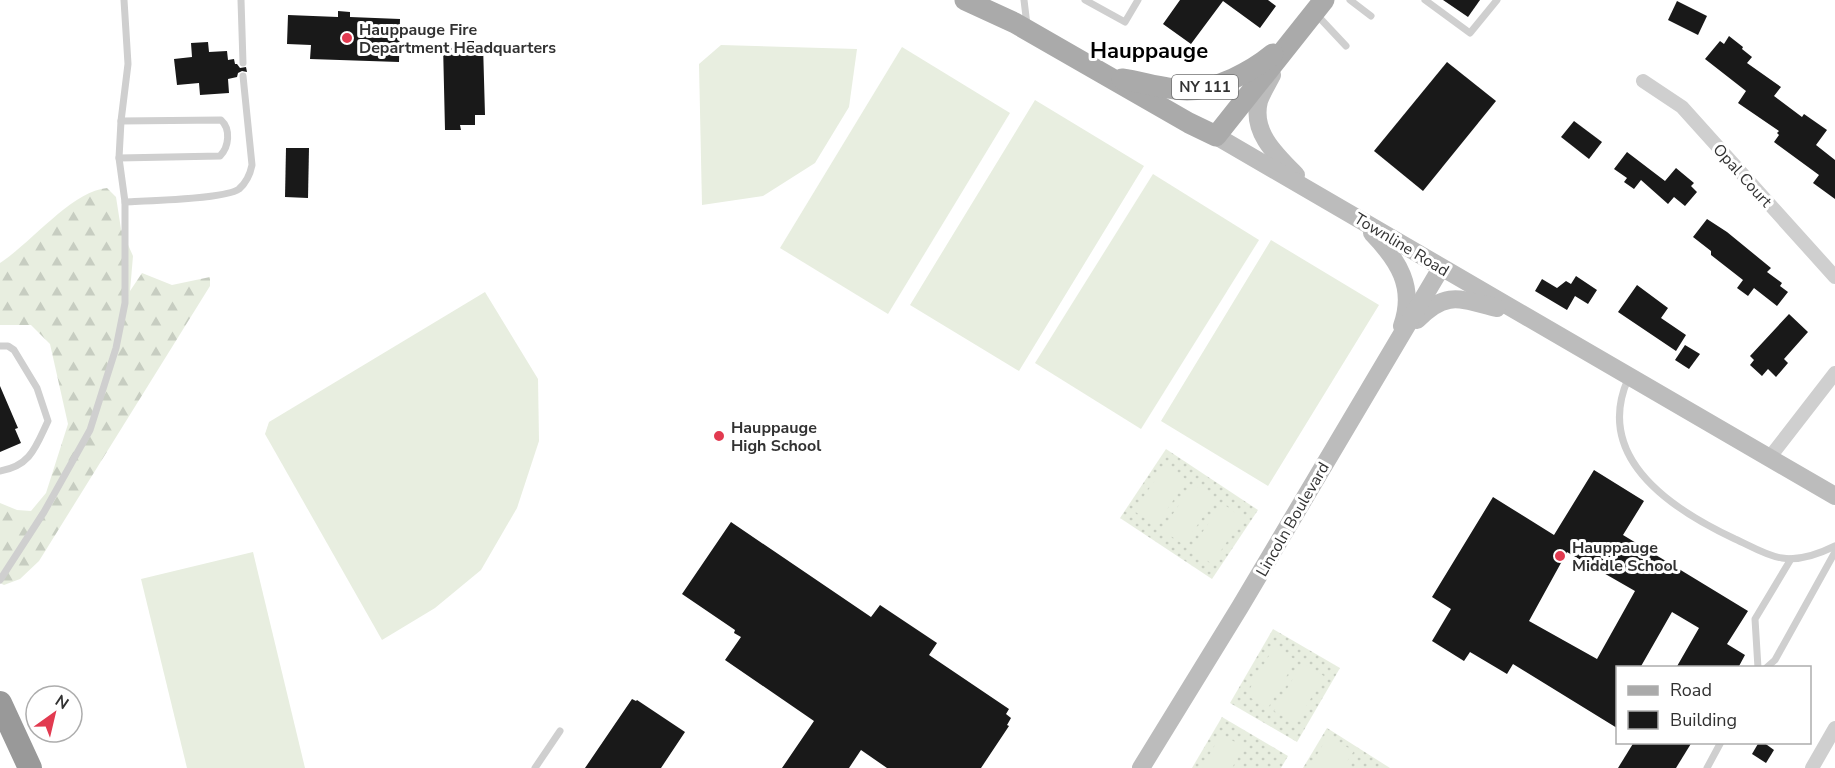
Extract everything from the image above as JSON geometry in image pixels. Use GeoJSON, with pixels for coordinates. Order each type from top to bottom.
{"type":"FeatureCollection","features":[{"type":"Feature","properties":{"kind":"highway"},"geometry":{"type":"LineString","coordinates":[[0,703],[30,768]]}},
{"type":"Feature","properties":{"kind":"main road","name":"Townline Road"},"geometry":{"type":"LineString","coordinates":[[968,0],[1216,136]]}},
{"type":"Feature","properties":{"kind":"main road","name":"NY 111"},"geometry":{"type":"LineString","coordinates":[[1216,136],[1292,40],[1316,5]]}},
{"type":"Feature","properties":{"kind":"main road","name":"NY 111"},"geometry":{"type":"LineString","coordinates":[[1107,76],[1178,89],[1199,89],[1232,79],[1265,61],[1292,40]]}},
{"type":"Feature","properties":{"kind":"street"},"geometry":{"type":"LineString","coordinates":[[1292,40],[1260,98],[1258,123],[1264,139],[1313,190]]}},
{"type":"Feature","properties":{"kind":"street","name":"Opal Court"},"geometry":{"type":"LineString","coordinates":[[1643,81],[1682,107],[1835,277]]}},
{"type":"Feature","properties":{"kind":"street","name":"Townline Road"},"geometry":{"type":"LineString","coordinates":[[1216,136],[1313,190],[1521,315],[1835,496]]}},
{"type":"Feature","properties":{"kind":"street"},"geometry":{"type":"LineString","coordinates":[[1358,218],[1386,247],[1400,267],[1406,284],[1404,320],[1395,347]]}},
{"type":"Feature","properties":{"kind":"street","name":"Lincoln Boulevard"},"geometry":{"type":"LineString","coordinates":[[1141,768],[1235,615],[1441,268]]}},
{"type":"Feature","properties":{"kind":"street"},"geometry":{"type":"LineString","coordinates":[[1395,347],[1428,309],[1445,299],[1461,299],[1521,315]]}},
{"type":"Feature","properties":{"kind":"street"},"geometry":{"type":"LineString","coordinates":[[1770,457],[1835,373]]}},
{"type":"Feature","properties":{"kind":"street"},"geometry":{"type":"LineString","coordinates":[[1812,768],[1835,728]]}},
{"type":"Feature","properties":{"kind":"lane"},"geometry":{"type":"LineString","coordinates":[[0,580],[44,512],[90,430],[116,348],[125,303],[125,202],[119,158],[128,64],[124,0]]}},
{"type":"Feature","properties":{"kind":"lane"},"geometry":{"type":"LineString","coordinates":[[241,0],[243,63]]}},
{"type":"Feature","properties":{"kind":"lane"},"geometry":{"type":"LineString","coordinates":[[1024,0],[1028,31]]}},
{"type":"Feature","properties":{"kind":"lane"},"geometry":{"type":"LineString","coordinates":[[1085,0],[1125,22],[1138,0]]}},
{"type":"Feature","properties":{"kind":"lane"},"geometry":{"type":"LineString","coordinates":[[1350,0],[1371,16]]}},
{"type":"Feature","properties":{"kind":"lane"},"geometry":{"type":"LineString","coordinates":[[1425,0],[1470,33],[1497,0]]}},
{"type":"Feature","properties":{"kind":"lane"},"geometry":{"type":"LineString","coordinates":[[1316,5],[1346,46]]}},
{"type":"Feature","properties":{"kind":"lane"},"geometry":{"type":"LineString","coordinates":[[125,202],[203,197],[237,191],[249,179],[252,165],[243,76]]}},
{"type":"Feature","properties":{"kind":"lane"},"geometry":{"type":"LineString","coordinates":[[119,158],[220,156],[226,150],[227,144],[227,127],[221,120],[121,121]]}},
{"type":"Feature","properties":{"kind":"lane"},"geometry":{"type":"LineString","coordinates":[[0,346],[8,346],[14,350],[37,388],[48,421],[32,455],[12,469],[0,471]]}},
{"type":"Feature","properties":{"kind":"lane"},"geometry":{"type":"LineString","coordinates":[[1629,376],[1622,393],[1620,423],[1625,450],[1640,474],[1666,499],[1707,524],[1781,558],[1791,559],[1817,555],[1835,546]]}},
{"type":"Feature","properties":{"kind":"lane"},"geometry":{"type":"LineString","coordinates":[[1768,666],[1775,660],[1835,552]]}},
{"type":"Feature","properties":{"kind":"lane"},"geometry":{"type":"LineString","coordinates":[[1758,666],[1755,619],[1791,559]]}},
{"type":"Feature","properties":{"kind":"lane"},"geometry":{"type":"LineString","coordinates":[[535,768],[560,731]]}},
{"type":"Feature","properties":{"kind":"lane"},"geometry":{"type":"LineString","coordinates":[[1707,768],[1720,744]]}},
{"type":"Feature","properties":{"kind":"green space"},"geometry":{"type":"Polygon","coordinates":[[[721,45],[857,49],[849,107],[815,163],[763,196],[702,205],[699,64],[721,45]]]}},
{"type":"Feature","properties":{"kind":"green space"},"geometry":{"type":"Polygon","coordinates":[[[902,47],[1010,113],[888,314],[780,248],[902,47]]]}},
{"type":"Feature","properties":{"kind":"green space"},"geometry":{"type":"Polygon","coordinates":[[[1035,100],[1144,166],[1019,371],[910,305],[1035,100]]]}},
{"type":"Feature","properties":{"kind":"green space"},"geometry":{"type":"Polygon","coordinates":[[[1153,174],[1259,240],[1141,429],[1035,363],[1153,174]]]}},
{"type":"Feature","properties":{"kind":"green space"},"geometry":{"type":"Polygon","coordinates":[[[107,188],[116,197],[121,229],[133,256],[130,291],[142,273],[172,285],[210,277],[210,286],[39,561],[20,579],[4,585],[0,583],[0,503],[17,510],[31,511],[46,493],[68,424],[50,344],[31,325],[0,325],[0,263],[80,198],[107,188]]]}},
{"type":"Feature","properties":{"kind":"green space"},"geometry":{"type":"Polygon","coordinates":[[[1271,240],[1379,305],[1268,486],[1161,421],[1271,240]]]}},
{"type":"Feature","properties":{"kind":"green space"},"geometry":{"type":"Polygon","coordinates":[[[485,292],[538,379],[539,441],[517,508],[481,570],[435,608],[382,640],[265,434],[269,422],[485,292]]]}},
{"type":"Feature","properties":{"kind":"green space"},"geometry":{"type":"Polygon","coordinates":[[[1166,449],[1258,510],[1212,579],[1120,518],[1166,449]]]}},
{"type":"Feature","properties":{"kind":"green space"},"geometry":{"type":"Polygon","coordinates":[[[1165,465],[1187,480],[1156,526],[1134,511],[1165,465]]]}},
{"type":"Feature","properties":{"kind":"green space"},"geometry":{"type":"Polygon","coordinates":[[[1193,484],[1215,499],[1184,545],[1162,530],[1193,484]]]}},
{"type":"Feature","properties":{"kind":"green space"},"geometry":{"type":"Polygon","coordinates":[[[1222,503],[1243,518],[1212,564],[1191,549],[1222,503]]]}},
{"type":"Feature","properties":{"kind":"green space"},"geometry":{"type":"Polygon","coordinates":[[[253,552],[305,768],[187,768],[141,579],[253,552]]]}},
{"type":"Feature","properties":{"kind":"green space"},"geometry":{"type":"Polygon","coordinates":[[[1273,629],[1340,668],[1297,742],[1230,703],[1273,629]]]}},
{"type":"Feature","properties":{"kind":"green space"},"geometry":{"type":"Polygon","coordinates":[[[1274,647],[1296,660],[1268,708],[1246,695],[1274,647]]]}},
{"type":"Feature","properties":{"kind":"green space"},"geometry":{"type":"Polygon","coordinates":[[[1302,663],[1324,676],[1296,724],[1274,711],[1302,663]]]}},
{"type":"Feature","properties":{"kind":"green space"},"geometry":{"type":"Polygon","coordinates":[[[1222,717],[1288,756],[1281,768],[1192,768],[1222,717]]]}},
{"type":"Feature","properties":{"kind":"green space"},"geometry":{"type":"Polygon","coordinates":[[[1327,728],[1390,768],[1303,768],[1327,728]]]}},
{"type":"Feature","properties":{"kind":"green space"},"geometry":{"type":"Polygon","coordinates":[[[1221,734],[1244,747],[1232,768],[1202,768],[1221,734]]]}},
{"type":"Feature","properties":{"kind":"green space"},"geometry":{"type":"Polygon","coordinates":[[[1328,736],[1354,751],[1343,768],[1309,768],[1328,736]]]}},
{"type":"Feature","properties":{"kind":"building"},"geometry":{"type":"Polygon","coordinates":[[[1180,0],[1268,0],[1276,6],[1260,28],[1223,1],[1191,44],[1163,24],[1180,0]]]}},
{"type":"Feature","properties":{"kind":"building"},"geometry":{"type":"Polygon","coordinates":[[[1443,0],[1480,0],[1468,17],[1443,0]]]}},
{"type":"Feature","properties":{"kind":"building"},"geometry":{"type":"Polygon","coordinates":[[[1677,1],[1707,16],[1698,35],[1668,20],[1677,1]]]}},
{"type":"Feature","properties":{"kind":"building"},"geometry":{"type":"Polygon","coordinates":[[[338,11],[350,12],[350,17],[400,19],[399,62],[310,59],[311,45],[287,44],[288,15],[338,17],[338,11]]]}},
{"type":"Feature","properties":{"kind":"building"},"geometry":{"type":"Polygon","coordinates":[[[1729,36],[1752,57],[1747,63],[1781,87],[1774,96],[1802,117],[1804,114],[1827,130],[1816,145],[1835,160],[1835,199],[1813,183],[1819,175],[1774,142],[1779,131],[1738,103],[1746,91],[1705,59],[1720,41],[1724,44],[1729,36]]]}},
{"type":"Feature","properties":{"kind":"building"},"geometry":{"type":"Polygon","coordinates":[[[452,41],[474,41],[474,44],[483,44],[485,115],[475,115],[475,125],[460,125],[461,130],[445,130],[443,44],[452,44],[452,41]]]}},
{"type":"Feature","properties":{"kind":"building"},"geometry":{"type":"Polygon","coordinates":[[[208,42],[209,52],[227,51],[228,60],[234,59],[235,64],[240,68],[246,67],[247,72],[242,71],[237,77],[228,79],[229,93],[200,95],[199,83],[177,85],[174,59],[192,57],[191,43],[208,42]]]}},
{"type":"Feature","properties":{"kind":"building"},"geometry":{"type":"Polygon","coordinates":[[[1447,62],[1496,101],[1423,191],[1374,151],[1447,62]]]}},
{"type":"Feature","properties":{"kind":"building"},"geometry":{"type":"Polygon","coordinates":[[[1574,121],[1602,142],[1589,159],[1561,137],[1574,121]]]}},
{"type":"Feature","properties":{"kind":"building"},"geometry":{"type":"Polygon","coordinates":[[[286,148],[309,148],[308,198],[285,197],[286,148]]]}},
{"type":"Feature","properties":{"kind":"building"},"geometry":{"type":"Polygon","coordinates":[[[1627,152],[1665,181],[1676,168],[1694,183],[1691,186],[1697,192],[1685,206],[1674,197],[1668,204],[1641,180],[1634,189],[1624,182],[1627,178],[1614,169],[1627,152]]]}},
{"type":"Feature","properties":{"kind":"building"},"geometry":{"type":"Polygon","coordinates":[[[1707,219],[1727,232],[1771,268],[1767,272],[1782,283],[1780,286],[1788,292],[1777,306],[1754,288],[1748,296],[1737,288],[1743,280],[1711,255],[1711,251],[1693,237],[1707,219]]]}},
{"type":"Feature","properties":{"kind":"building"},"geometry":{"type":"Polygon","coordinates":[[[1576,276],[1597,290],[1588,304],[1575,296],[1567,310],[1535,291],[1542,279],[1557,288],[1566,281],[1571,284],[1576,276]]]}},
{"type":"Feature","properties":{"kind":"building"},"geometry":{"type":"Polygon","coordinates":[[[1637,285],[1668,308],[1661,318],[1686,335],[1676,351],[1618,312],[1637,285]]]}},
{"type":"Feature","properties":{"kind":"building"},"geometry":{"type":"Polygon","coordinates":[[[1789,314],[1808,332],[1784,359],[1788,363],[1776,377],[1768,369],[1762,376],[1750,365],[1754,360],[1750,356],[1789,314]]]}},
{"type":"Feature","properties":{"kind":"building"},"geometry":{"type":"Polygon","coordinates":[[[1685,345],[1700,354],[1689,369],[1675,360],[1685,345]]]}},
{"type":"Feature","properties":{"kind":"building"},"geometry":{"type":"Polygon","coordinates":[[[0,386],[18,428],[15,429],[21,443],[0,452],[0,386]]]}},
{"type":"Feature","properties":{"kind":"building"},"geometry":{"type":"Polygon","coordinates":[[[1594,470],[1644,501],[1623,535],[1748,611],[1727,644],[1745,655],[1739,666],[1677,666],[1699,628],[1672,612],[1641,666],[1616,666],[1616,727],[1513,664],[1507,674],[1470,652],[1464,661],[1432,641],[1451,609],[1432,597],[1493,497],[1554,535],[1594,470]],[[1567,552],[1529,621],[1597,659],[1635,591],[1567,552]]]}},
{"type":"Feature","properties":{"kind":"building"},"geometry":{"type":"Polygon","coordinates":[[[731,522],[871,617],[880,605],[937,643],[929,655],[1009,709],[1006,714],[1011,718],[1007,725],[1009,726],[981,768],[887,768],[861,750],[849,768],[782,768],[814,721],[725,660],[741,637],[734,633],[735,630],[682,594],[731,522]]]}},
{"type":"Feature","properties":{"kind":"building"},"geometry":{"type":"Polygon","coordinates":[[[632,699],[685,732],[661,768],[585,768],[632,699]]]}},
{"type":"Feature","properties":{"kind":"building"},"geometry":{"type":"Polygon","coordinates":[[[1633,744],[1691,744],[1676,768],[1618,768],[1633,744]]]}},
{"type":"Feature","properties":{"kind":"building"},"geometry":{"type":"Polygon","coordinates":[[[1758,744],[1766,744],[1774,750],[1766,763],[1752,754],[1758,744]]]}},
{"type":"Feature","properties":{"kind":"place","name":"Hauppauge Fire Department Headquarters"},"geometry":{"type":"Point","coordinates":[347,38]}},
{"type":"Feature","properties":{"kind":"place","name":"Hauppauge High School"},"geometry":{"type":"Point","coordinates":[719,436]}},
{"type":"Feature","properties":{"kind":"place","name":"Hauppauge Middle School"},"geometry":{"type":"Point","coordinates":[1560,556]}},
{"type":"Feature","properties":{"kind":"district","name":"Hauppauge"},"geometry":{"type":"Point","coordinates":[1149,50]}}]}
